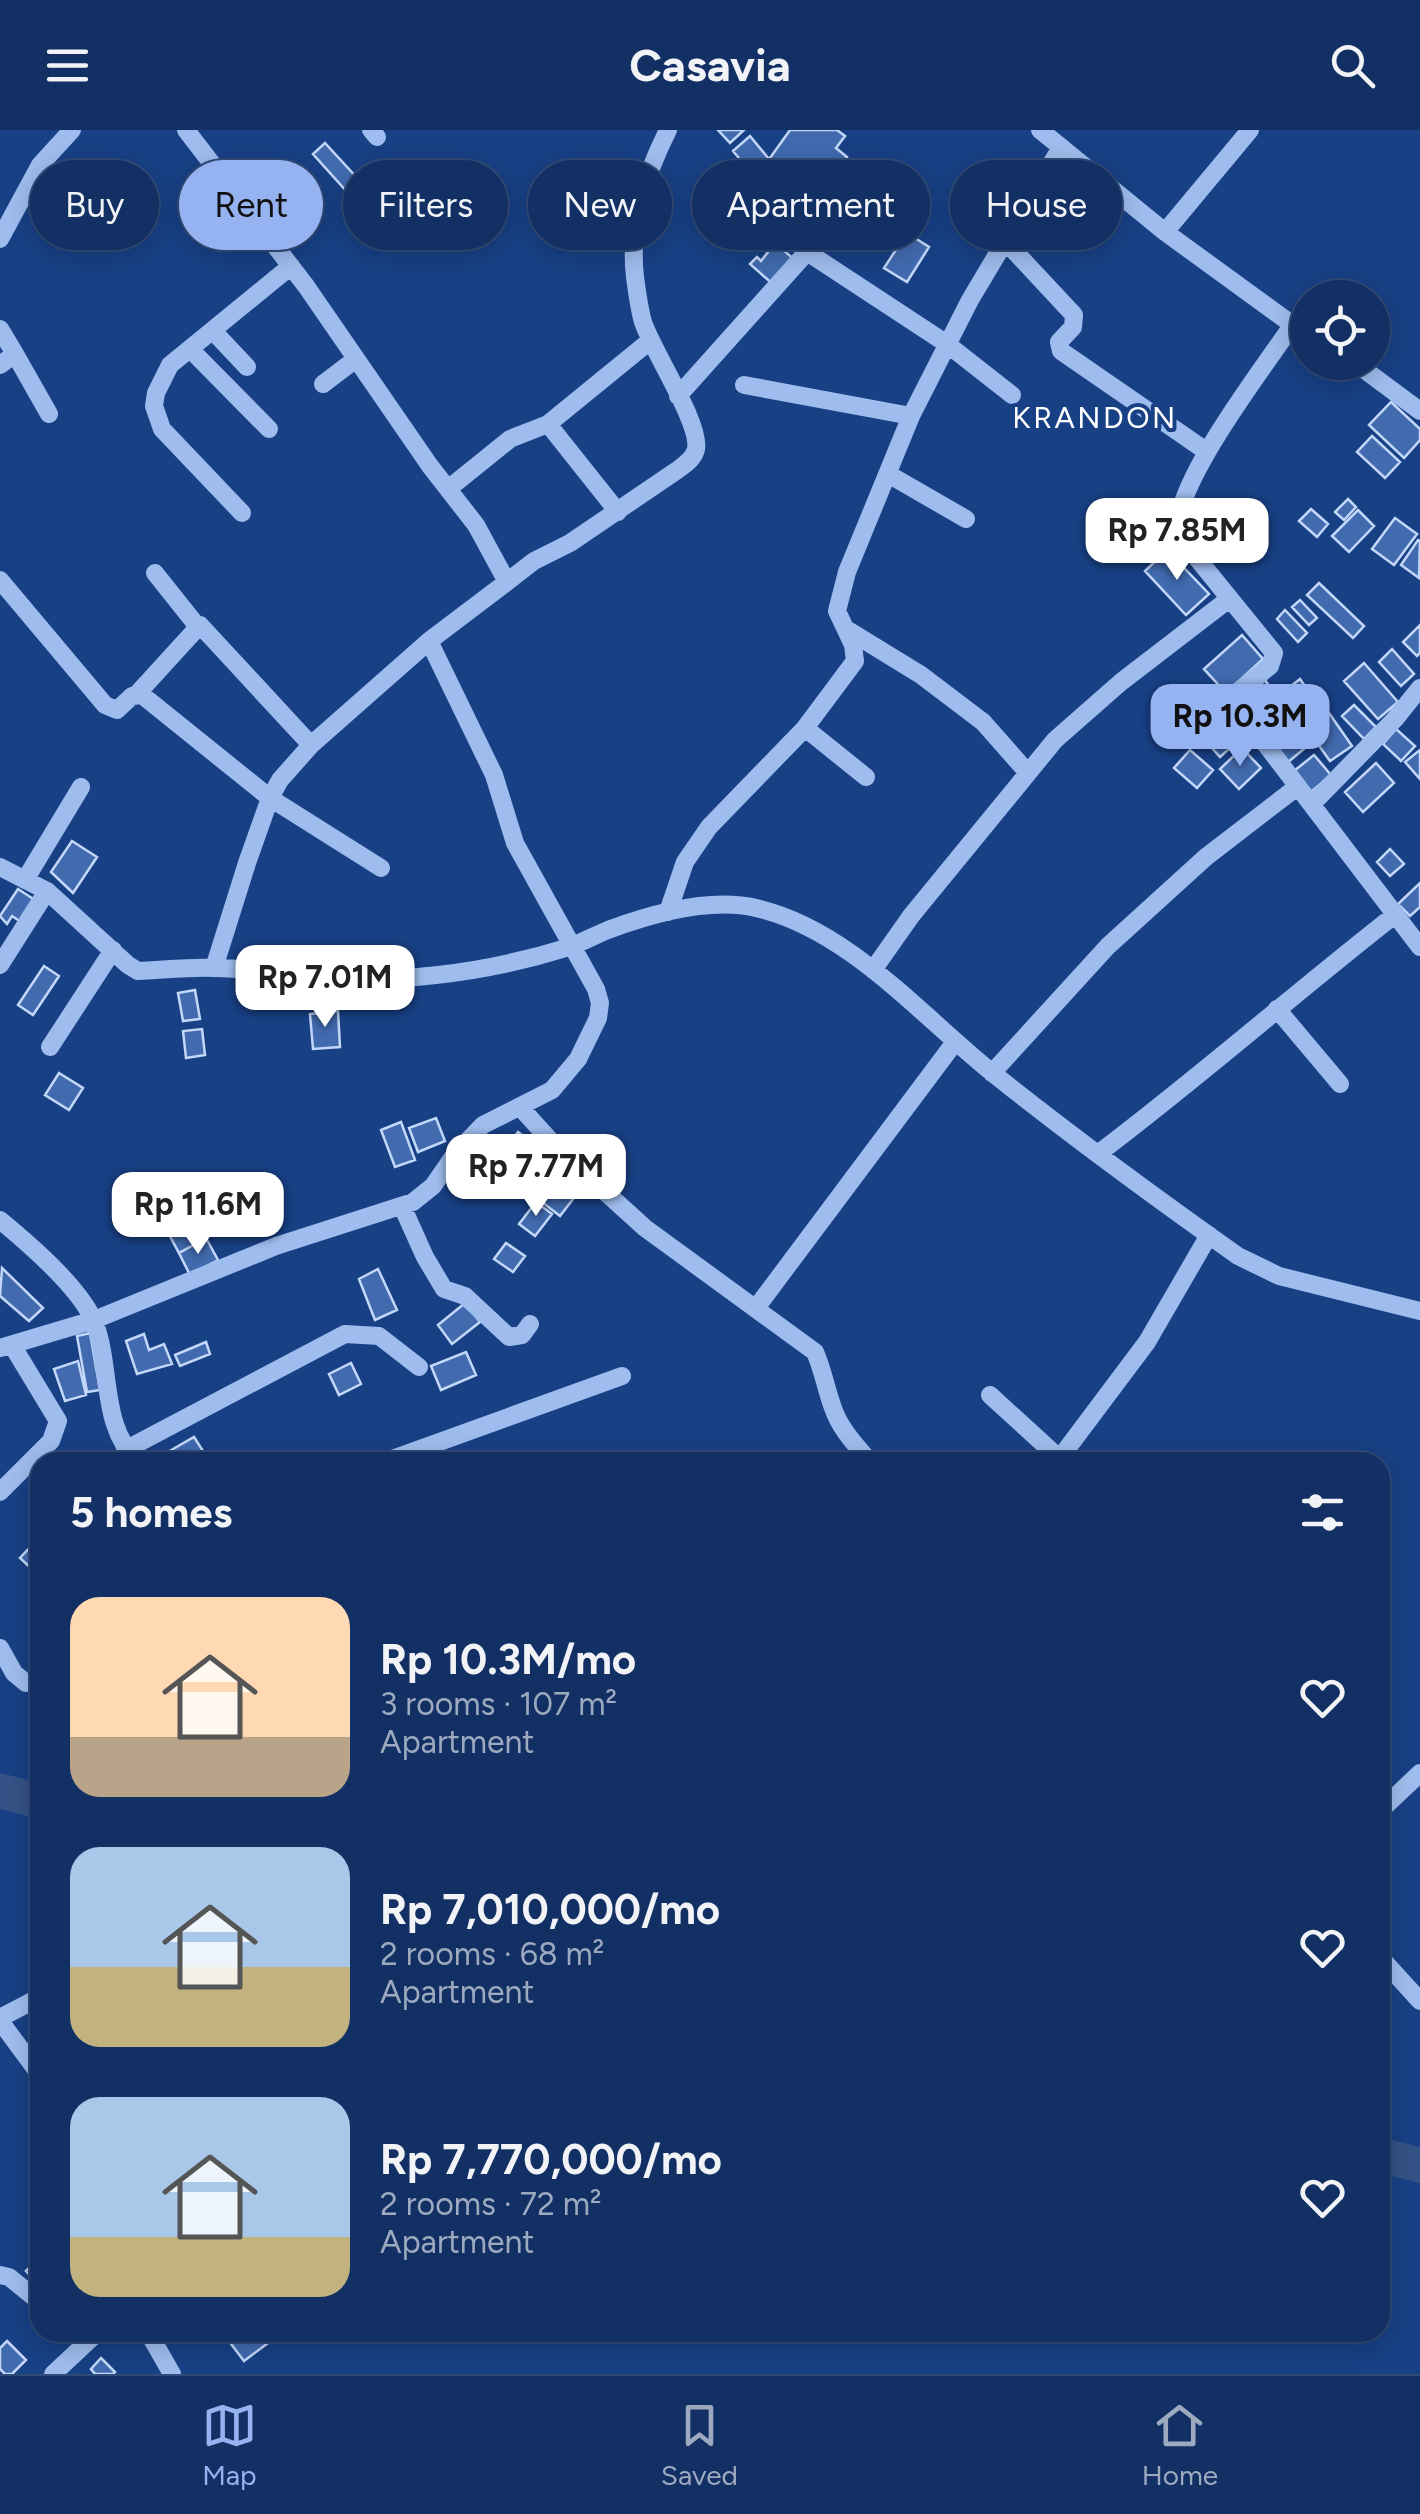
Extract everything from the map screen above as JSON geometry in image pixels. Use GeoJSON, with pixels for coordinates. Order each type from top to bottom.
{"type":"FeatureCollection","features":[{"type":"Feature","properties":{"kind":"street"},"geometry":{"type":"LineString","coordinates":[[0,239],[40,165],[72,130]]}},
{"type":"Feature","properties":{"kind":"street"},"geometry":{"type":"LineString","coordinates":[[186,130],[290,266],[476,525],[507,582]]}},
{"type":"Feature","properties":{"kind":"street"},"geometry":{"type":"LineString","coordinates":[[214,968],[270,798],[280,780],[311,745],[429,641],[534,561],[570,543],[692,459],[696,439],[644,324],[633,250],[646,174],[668,130]]}},
{"type":"Feature","properties":{"kind":"street"},"geometry":{"type":"LineString","coordinates":[[1040,130],[1165,232],[1290,325]]}},
{"type":"Feature","properties":{"kind":"street"},"geometry":{"type":"LineString","coordinates":[[1165,232],[1250,130]]}},
{"type":"Feature","properties":{"kind":"street"},"geometry":{"type":"LineString","coordinates":[[1053,160],[1060,149]]}},
{"type":"Feature","properties":{"kind":"street"},"geometry":{"type":"LineString","coordinates":[[668,912],[685,862],[709,826],[805,728],[854,661],[853,645],[837,610],[847,572],[912,416],[1000,250]]}},
{"type":"Feature","properties":{"kind":"street"},"geometry":{"type":"LineString","coordinates":[[1013,250],[1074,315],[1073,327],[1059,342],[1061,350],[1206,451]]}},
{"type":"Feature","properties":{"kind":"street"},"geometry":{"type":"LineString","coordinates":[[678,396],[807,252],[947,344],[1012,394]]}},
{"type":"Feature","properties":{"kind":"street"},"geometry":{"type":"LineString","coordinates":[[242,513],[162,429],[156,418],[156,392],[170,365],[290,266]]}},
{"type":"Feature","properties":{"kind":"street"},"geometry":{"type":"LineString","coordinates":[[0,329],[7,360],[49,414]]}},
{"type":"Feature","properties":{"kind":"street"},"geometry":{"type":"LineString","coordinates":[[214,332],[246,367]]}},
{"type":"Feature","properties":{"kind":"street"},"geometry":{"type":"LineString","coordinates":[[448,489],[510,439],[548,424],[652,340]]}},
{"type":"Feature","properties":{"kind":"street"},"geometry":{"type":"LineString","coordinates":[[1290,345],[1206,451],[1182,504],[1177,529],[1274,653],[1270,666],[1236,693],[1235,704],[1420,947]]}},
{"type":"Feature","properties":{"kind":"street"},"geometry":{"type":"LineString","coordinates":[[190,350],[269,429]]}},
{"type":"Feature","properties":{"kind":"street"},"geometry":{"type":"LineString","coordinates":[[323,384],[356,359]]}},
{"type":"Feature","properties":{"kind":"street"},"geometry":{"type":"LineString","coordinates":[[1378,380],[1420,411]]}},
{"type":"Feature","properties":{"kind":"street"},"geometry":{"type":"LineString","coordinates":[[744,385],[912,416]]}},
{"type":"Feature","properties":{"kind":"street"},"geometry":{"type":"LineString","coordinates":[[548,424],[618,512]]}},
{"type":"Feature","properties":{"kind":"street"},"geometry":{"type":"LineString","coordinates":[[888,474],[966,520]]}},
{"type":"Feature","properties":{"kind":"street"},"geometry":{"type":"LineString","coordinates":[[155,573],[198,626],[311,745]]}},
{"type":"Feature","properties":{"kind":"street"},"geometry":{"type":"LineString","coordinates":[[3,592],[105,705],[117,710],[198,626]]}},
{"type":"Feature","properties":{"kind":"street"},"geometry":{"type":"LineString","coordinates":[[873,970],[911,916],[1055,740],[1229,599]]}},
{"type":"Feature","properties":{"kind":"street"},"geometry":{"type":"LineString","coordinates":[[842,626],[921,675],[983,722],[1028,773]]}},
{"type":"Feature","properties":{"kind":"street"},"geometry":{"type":"LineString","coordinates":[[39,1452],[50,1441],[58,1421],[6,1346],[94,1320],[276,1246],[413,1202],[433,1186],[455,1154],[484,1125],[552,1090],[578,1059],[598,1018],[600,1003],[596,989],[515,843],[494,776],[429,641]]}},
{"type":"Feature","properties":{"kind":"street"},"geometry":{"type":"LineString","coordinates":[[1312,804],[1420,688]]}},
{"type":"Feature","properties":{"kind":"street"},"geometry":{"type":"LineString","coordinates":[[136,694],[164,710],[270,798],[381,868]]}},
{"type":"Feature","properties":{"kind":"street"},"geometry":{"type":"LineString","coordinates":[[805,728],[866,777]]}},
{"type":"Feature","properties":{"kind":"street"},"geometry":{"type":"LineString","coordinates":[[24,880],[81,787]]}},
{"type":"Feature","properties":{"kind":"street"},"geometry":{"type":"LineString","coordinates":[[992,1073],[1108,946],[1206,857],[1297,787]]}},
{"type":"Feature","properties":{"kind":"street"},"geometry":{"type":"LineString","coordinates":[[0,867],[47,892],[138,971],[214,968],[344,979],[428,975],[506,966],[668,912],[719,905],[752,907],[782,915],[873,970],[992,1073],[1238,1256],[1279,1276],[1420,1311]]}},
{"type":"Feature","properties":{"kind":"street"},"geometry":{"type":"LineString","coordinates":[[0,965],[47,892]]}},
{"type":"Feature","properties":{"kind":"street"},"geometry":{"type":"LineString","coordinates":[[1099,1153],[1396,914]]}},
{"type":"Feature","properties":{"kind":"street"},"geometry":{"type":"LineString","coordinates":[[50,1047],[112,950]]}},
{"type":"Feature","properties":{"kind":"street"},"geometry":{"type":"LineString","coordinates":[[1277,1010],[1340,1084]]}},
{"type":"Feature","properties":{"kind":"street"},"geometry":{"type":"LineString","coordinates":[[756,1308],[955,1042]]}},
{"type":"Feature","properties":{"kind":"street"},"geometry":{"type":"LineString","coordinates":[[520,1107],[558,1149],[645,1228],[815,1352],[843,1430],[862,1452]]}},
{"type":"Feature","properties":{"kind":"street"},"geometry":{"type":"LineString","coordinates":[[402,1206],[424,1258],[444,1289],[465,1296],[509,1337],[522,1335],[530,1324]]}},
{"type":"Feature","properties":{"kind":"street"},"geometry":{"type":"LineString","coordinates":[[0,1220],[67,1284],[94,1320],[106,1369],[112,1423],[130,1452]]}},
{"type":"Feature","properties":{"kind":"street"},"geometry":{"type":"LineString","coordinates":[[1065,1452],[1147,1342],[1208,1235]]}},
{"type":"Feature","properties":{"kind":"street"},"geometry":{"type":"LineString","coordinates":[[139,1452],[345,1334],[379,1336],[419,1366]]}},
{"type":"Feature","properties":{"kind":"street"},"geometry":{"type":"LineString","coordinates":[[412,1452],[622,1376]]}},
{"type":"Feature","properties":{"kind":"street"},"geometry":{"type":"LineString","coordinates":[[990,1395],[1049,1452]]}},
{"type":"Feature","properties":{"kind":"street"},"geometry":{"type":"LineString","coordinates":[[0,1492],[30,1461]]}},
{"type":"Feature","properties":{"kind":"street"},"geometry":{"type":"LineString","coordinates":[[0,1648],[14,1673],[26,1683]]}},
{"type":"Feature","properties":{"kind":"street"},"geometry":{"type":"LineString","coordinates":[[1390,1802],[1420,1773]]}},
{"type":"Feature","properties":{"kind":"street"},"geometry":{"type":"LineString","coordinates":[[1390,1966],[1416,1989]]}},
{"type":"Feature","properties":{"kind":"street"},"geometry":{"type":"LineString","coordinates":[[30,2003],[0,2020],[30,2061]]}},
{"type":"Feature","properties":{"kind":"street"},"geometry":{"type":"LineString","coordinates":[[0,2275],[9,2277],[30,2294]]}},
{"type":"Feature","properties":{"kind":"street"},"geometry":{"type":"LineString","coordinates":[[54,2374],[83,2342]]}},
{"type":"Feature","properties":{"kind":"street"},"geometry":{"type":"LineString","coordinates":[[154,2342],[172,2374]]}},
{"type":"Feature","properties":{"kind":"building"},"geometry":{"type":"Polygon","coordinates":[[[718,130],[744,130],[730,143],[718,130]]]}},
{"type":"Feature","properties":{"kind":"building"},"geometry":{"type":"Polygon","coordinates":[[[790,130],[837,130],[845,136],[836,148],[847,157],[845,160],[770,158],[790,130]]]}},
{"type":"Feature","properties":{"kind":"building"},"geometry":{"type":"Polygon","coordinates":[[[750,136],[769,159],[740,160],[733,151],[750,136]]]}},
{"type":"Feature","properties":{"kind":"building"},"geometry":{"type":"Polygon","coordinates":[[[325,143],[343,163],[343,187],[323,165],[323,160],[313,154],[325,143]]]}},
{"type":"Feature","properties":{"kind":"building"},"geometry":{"type":"Polygon","coordinates":[[[770,250],[783,250],[796,261],[775,286],[750,264],[757,257],[761,261],[770,250]]]}},
{"type":"Feature","properties":{"kind":"building"},"geometry":{"type":"Polygon","coordinates":[[[896,250],[927,250],[907,282],[884,268],[896,250]]]}},
{"type":"Feature","properties":{"kind":"building"},"geometry":{"type":"Polygon","coordinates":[[[1391,402],[1420,429],[1420,440],[1404,458],[1369,425],[1391,402]]]}},
{"type":"Feature","properties":{"kind":"building"},"geometry":{"type":"Polygon","coordinates":[[[1372,436],[1400,462],[1385,478],[1357,452],[1372,436]]]}},
{"type":"Feature","properties":{"kind":"building"},"geometry":{"type":"Polygon","coordinates":[[[1348,499],[1356,507],[1344,520],[1335,512],[1348,499]]]}},
{"type":"Feature","properties":{"kind":"building"},"geometry":{"type":"Polygon","coordinates":[[[1311,509],[1328,524],[1317,537],[1299,521],[1311,509]]]}},
{"type":"Feature","properties":{"kind":"building"},"geometry":{"type":"Polygon","coordinates":[[[1358,510],[1374,526],[1349,552],[1332,536],[1358,510]]]}},
{"type":"Feature","properties":{"kind":"building"},"geometry":{"type":"Polygon","coordinates":[[[1395,518],[1417,534],[1394,565],[1372,549],[1395,518]]]}},
{"type":"Feature","properties":{"kind":"building"},"geometry":{"type":"Polygon","coordinates":[[[1420,541],[1419,578],[1401,565],[1420,541]]]}},
{"type":"Feature","properties":{"kind":"building"},"geometry":{"type":"Polygon","coordinates":[[[1167,550],[1209,594],[1186,615],[1145,571],[1167,550]]]}},
{"type":"Feature","properties":{"kind":"building"},"geometry":{"type":"Polygon","coordinates":[[[1319,583],[1364,626],[1353,638],[1307,595],[1319,583]]]}},
{"type":"Feature","properties":{"kind":"building"},"geometry":{"type":"Polygon","coordinates":[[[1300,600],[1317,618],[1309,625],[1292,607],[1300,600]]]}},
{"type":"Feature","properties":{"kind":"building"},"geometry":{"type":"Polygon","coordinates":[[[1285,610],[1307,633],[1298,642],[1277,619],[1285,610]]]}},
{"type":"Feature","properties":{"kind":"building"},"geometry":{"type":"Polygon","coordinates":[[[1420,625],[1420,653],[1417,656],[1403,642],[1420,625]]]}},
{"type":"Feature","properties":{"kind":"building"},"geometry":{"type":"Polygon","coordinates":[[[1242,635],[1263,659],[1226,693],[1204,669],[1242,635]]]}},
{"type":"Feature","properties":{"kind":"building"},"geometry":{"type":"Polygon","coordinates":[[[1392,649],[1414,674],[1401,686],[1379,662],[1392,649]]]}},
{"type":"Feature","properties":{"kind":"building"},"geometry":{"type":"Polygon","coordinates":[[[1364,663],[1398,702],[1378,719],[1344,681],[1364,663]]]}},
{"type":"Feature","properties":{"kind":"building"},"geometry":{"type":"Polygon","coordinates":[[[1300,679],[1314,699],[1297,712],[1283,692],[1300,679]]]}},
{"type":"Feature","properties":{"kind":"building"},"geometry":{"type":"Polygon","coordinates":[[[1265,680],[1277,697],[1254,716],[1241,699],[1265,680]]]}},
{"type":"Feature","properties":{"kind":"building"},"geometry":{"type":"Polygon","coordinates":[[[1201,698],[1218,717],[1197,734],[1181,715],[1201,698]]]}},
{"type":"Feature","properties":{"kind":"building"},"geometry":{"type":"Polygon","coordinates":[[[1354,705],[1376,727],[1364,739],[1342,716],[1354,705]]]}},
{"type":"Feature","properties":{"kind":"building"},"geometry":{"type":"Polygon","coordinates":[[[1284,711],[1311,743],[1287,763],[1260,730],[1284,711]]]}},
{"type":"Feature","properties":{"kind":"building"},"geometry":{"type":"Polygon","coordinates":[[[1329,713],[1352,746],[1330,761],[1307,729],[1329,713]]]}},
{"type":"Feature","properties":{"kind":"building"},"geometry":{"type":"Polygon","coordinates":[[[1222,723],[1238,741],[1220,757],[1204,739],[1222,723]]]}},
{"type":"Feature","properties":{"kind":"building"},"geometry":{"type":"Polygon","coordinates":[[[1396,729],[1415,746],[1401,761],[1383,744],[1396,729]]]}},
{"type":"Feature","properties":{"kind":"building"},"geometry":{"type":"Polygon","coordinates":[[[1242,748],[1261,768],[1239,789],[1220,769],[1242,748]]]}},
{"type":"Feature","properties":{"kind":"building"},"geometry":{"type":"Polygon","coordinates":[[[1190,750],[1213,770],[1197,788],[1174,768],[1190,750]]]}},
{"type":"Feature","properties":{"kind":"building"},"geometry":{"type":"Polygon","coordinates":[[[1420,750],[1420,779],[1405,762],[1420,750]]]}},
{"type":"Feature","properties":{"kind":"building"},"geometry":{"type":"Polygon","coordinates":[[[1314,755],[1331,775],[1311,792],[1294,771],[1314,755]]]}},
{"type":"Feature","properties":{"kind":"building"},"geometry":{"type":"Polygon","coordinates":[[[1376,763],[1394,783],[1363,812],[1345,792],[1376,763]]]}},
{"type":"Feature","properties":{"kind":"building"},"geometry":{"type":"Polygon","coordinates":[[[72,841],[97,857],[73,893],[51,872],[72,841]]]}},
{"type":"Feature","properties":{"kind":"building"},"geometry":{"type":"Polygon","coordinates":[[[1390,849],[1404,864],[1390,876],[1377,862],[1390,849]]]}},
{"type":"Feature","properties":{"kind":"building"},"geometry":{"type":"Polygon","coordinates":[[[1420,883],[1420,907],[1410,916],[1398,904],[1420,883]]]}},
{"type":"Feature","properties":{"kind":"building"},"geometry":{"type":"Polygon","coordinates":[[[18,889],[38,902],[24,924],[12,916],[7,924],[0,916],[18,889]]]}},
{"type":"Feature","properties":{"kind":"building"},"geometry":{"type":"Polygon","coordinates":[[[44,966],[59,976],[33,1015],[18,1005],[44,966]]]}},
{"type":"Feature","properties":{"kind":"building"},"geometry":{"type":"Polygon","coordinates":[[[195,990],[200,1019],[183,1021],[178,993],[195,990]]]}},
{"type":"Feature","properties":{"kind":"building"},"geometry":{"type":"Polygon","coordinates":[[[338,1011],[340,1047],[313,1049],[310,1014],[338,1011]]]}},
{"type":"Feature","properties":{"kind":"building"},"geometry":{"type":"Polygon","coordinates":[[[202,1029],[205,1055],[186,1058],[183,1031],[202,1029]]]}},
{"type":"Feature","properties":{"kind":"building"},"geometry":{"type":"Polygon","coordinates":[[[59,1073],[83,1088],[69,1110],[45,1095],[59,1073]]]}},
{"type":"Feature","properties":{"kind":"building"},"geometry":{"type":"Polygon","coordinates":[[[436,1118],[445,1141],[418,1152],[409,1128],[436,1118]]]}},
{"type":"Feature","properties":{"kind":"building"},"geometry":{"type":"Polygon","coordinates":[[[401,1122],[415,1160],[395,1167],[381,1130],[401,1122]]]}},
{"type":"Feature","properties":{"kind":"building"},"geometry":{"type":"Polygon","coordinates":[[[518,1132],[541,1149],[530,1165],[506,1147],[518,1132]]]}},
{"type":"Feature","properties":{"kind":"building"},"geometry":{"type":"Polygon","coordinates":[[[545,1150],[562,1162],[545,1184],[529,1171],[545,1150]]]}},
{"type":"Feature","properties":{"kind":"building"},"geometry":{"type":"Polygon","coordinates":[[[561,1176],[580,1190],[560,1216],[542,1202],[561,1176]]]}},
{"type":"Feature","properties":{"kind":"building"},"geometry":{"type":"Polygon","coordinates":[[[188,1201],[206,1238],[179,1253],[159,1216],[188,1201]]]}},
{"type":"Feature","properties":{"kind":"building"},"geometry":{"type":"Polygon","coordinates":[[[536,1202],[552,1214],[535,1236],[519,1224],[536,1202]]]}},
{"type":"Feature","properties":{"kind":"building"},"geometry":{"type":"Polygon","coordinates":[[[206,1238],[218,1260],[190,1275],[179,1253],[206,1238]]]}},
{"type":"Feature","properties":{"kind":"building"},"geometry":{"type":"Polygon","coordinates":[[[506,1243],[525,1256],[513,1272],[494,1259],[506,1243]]]}},
{"type":"Feature","properties":{"kind":"building"},"geometry":{"type":"Polygon","coordinates":[[[2,1268],[43,1308],[29,1321],[0,1296],[2,1268]]]}},
{"type":"Feature","properties":{"kind":"building"},"geometry":{"type":"Polygon","coordinates":[[[378,1269],[397,1310],[375,1320],[359,1279],[378,1269]]]}},
{"type":"Feature","properties":{"kind":"building"},"geometry":{"type":"Polygon","coordinates":[[[465,1303],[480,1322],[452,1344],[438,1325],[465,1303]]]}},
{"type":"Feature","properties":{"kind":"building"},"geometry":{"type":"Polygon","coordinates":[[[90,1333],[100,1390],[87,1392],[77,1336],[90,1333]]]}},
{"type":"Feature","properties":{"kind":"building"},"geometry":{"type":"Polygon","coordinates":[[[144,1334],[149,1350],[164,1344],[172,1364],[137,1374],[126,1341],[144,1334]]]}},
{"type":"Feature","properties":{"kind":"building"},"geometry":{"type":"Polygon","coordinates":[[[206,1342],[210,1354],[180,1366],[175,1355],[206,1342]]]}},
{"type":"Feature","properties":{"kind":"building"},"geometry":{"type":"Polygon","coordinates":[[[466,1352],[476,1375],[441,1390],[431,1366],[466,1352]]]}},
{"type":"Feature","properties":{"kind":"building"},"geometry":{"type":"Polygon","coordinates":[[[78,1361],[86,1395],[65,1401],[54,1369],[78,1361]]]}},
{"type":"Feature","properties":{"kind":"building"},"geometry":{"type":"Polygon","coordinates":[[[351,1363],[361,1384],[339,1395],[329,1374],[351,1363]]]}},
{"type":"Feature","properties":{"kind":"building"},"geometry":{"type":"Polygon","coordinates":[[[194,1437],[204,1452],[168,1452],[194,1437]]]}},
{"type":"Feature","properties":{"kind":"building"},"geometry":{"type":"Polygon","coordinates":[[[30,1547],[30,1567],[20,1558],[30,1547]]]}},
{"type":"Feature","properties":{"kind":"building"},"geometry":{"type":"Polygon","coordinates":[[[7,2341],[26,2360],[12,2374],[0,2369],[0,2348],[7,2341]]]}},
{"type":"Feature","properties":{"kind":"building"},"geometry":{"type":"Polygon","coordinates":[[[230,2342],[267,2342],[268,2343],[244,2361],[230,2342]]]}},
{"type":"Feature","properties":{"kind":"building"},"geometry":{"type":"Polygon","coordinates":[[[101,2358],[113,2374],[95,2374],[91,2369],[101,2358]]]}},
{"type":"Feature","properties":{"kind":"waterway"},"geometry":{"type":"LineString","coordinates":[[0,1791],[30,1798]]}},
{"type":"Feature","properties":{"kind":"waterway"},"geometry":{"type":"LineString","coordinates":[[1390,2158],[1420,2165]]}},
{"type":"Feature","properties":{"kind":"district","name":"KRANDON"},"geometry":{"type":"Point","coordinates":[1095,417]}}]}
